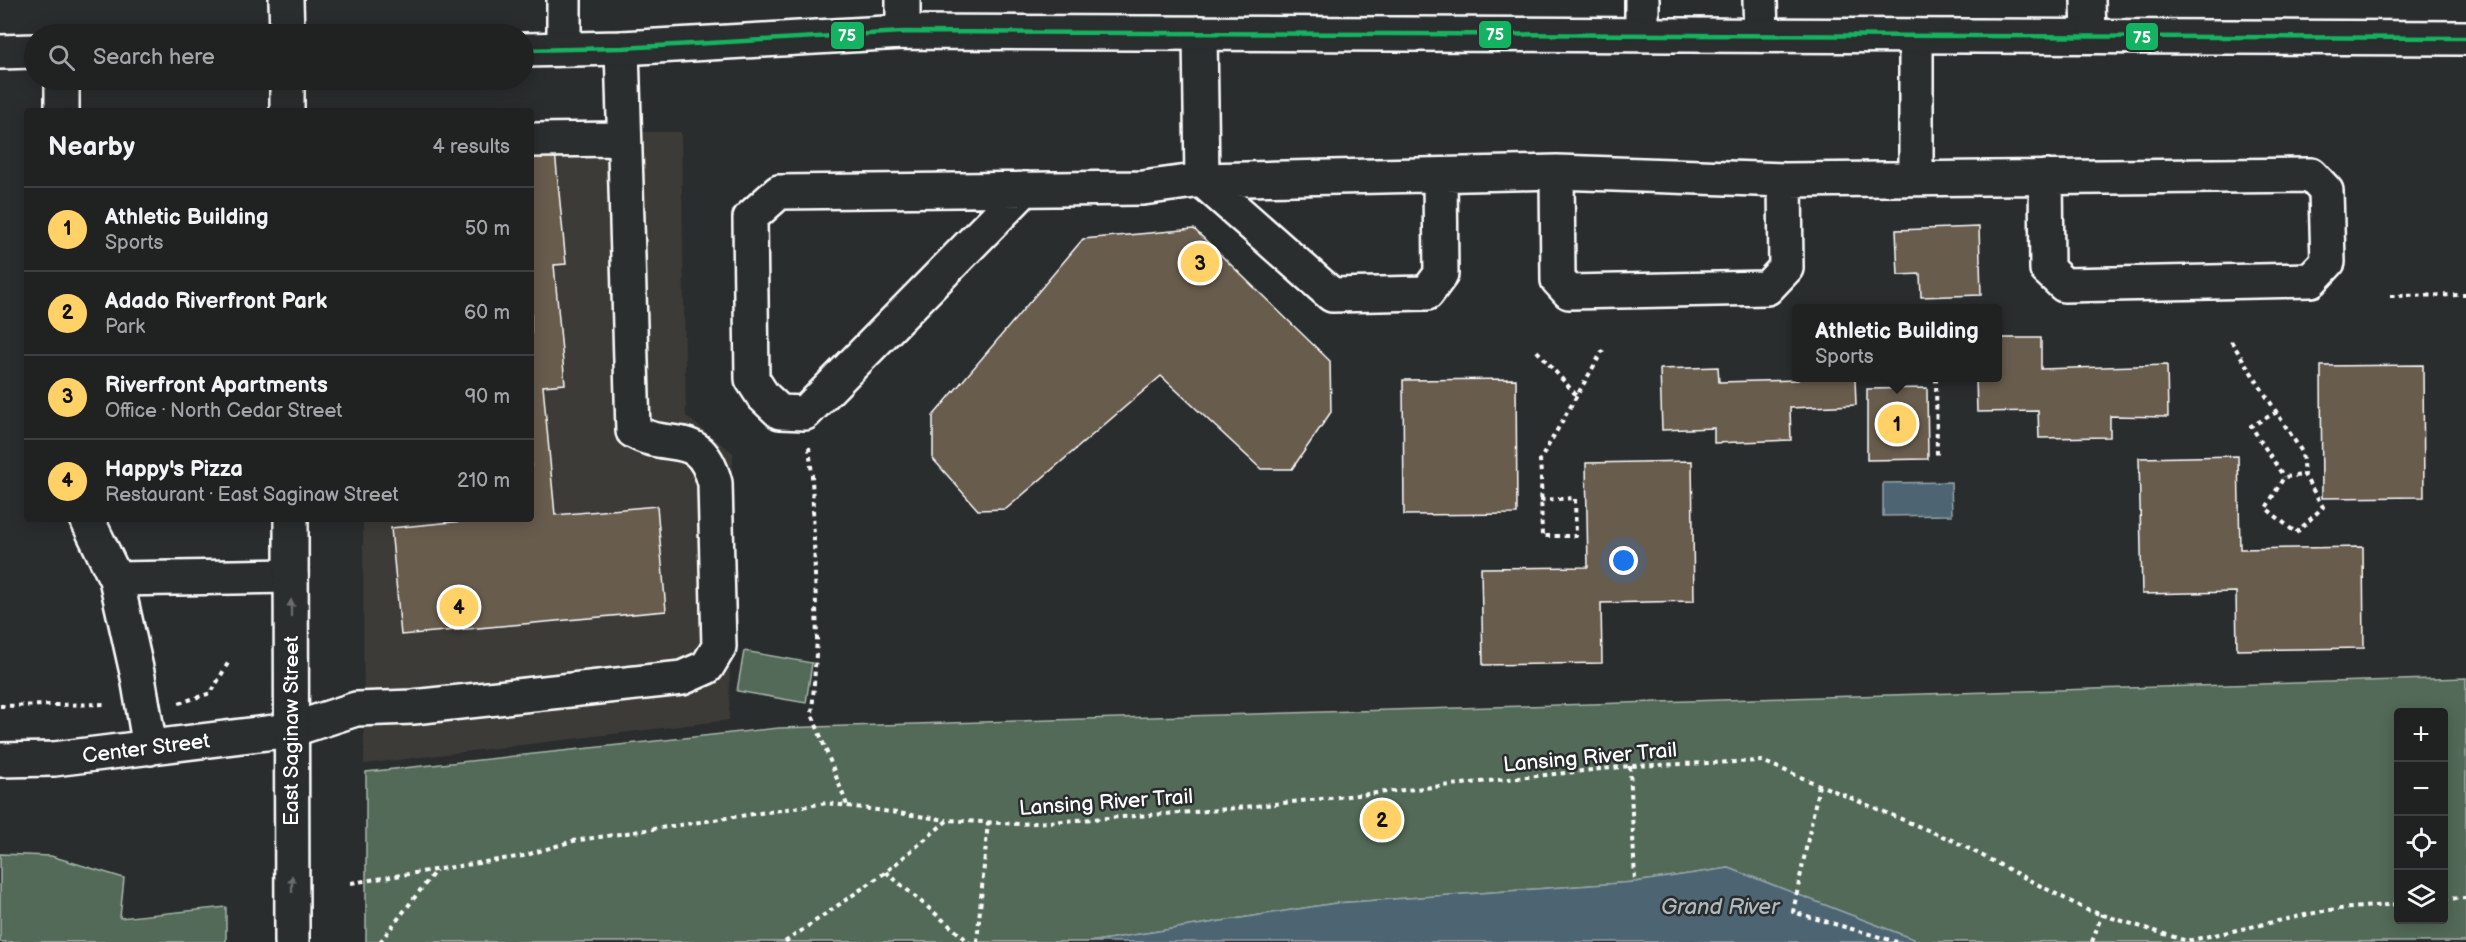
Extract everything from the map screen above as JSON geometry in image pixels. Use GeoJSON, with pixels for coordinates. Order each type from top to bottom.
{"type":"FeatureCollection","features":[{"type":"Feature","properties":{"kind":"main road"},"geometry":{"type":"LineString","coordinates":[[286,0],[287,24]]}},
{"type":"Feature","properties":{"kind":"main road"},"geometry":{"type":"LineString","coordinates":[[564,0],[564,49]]}},
{"type":"Feature","properties":{"kind":"main road"},"geometry":{"type":"LineString","coordinates":[[1642,0],[1642,34]]}},
{"type":"Feature","properties":{"kind":"main road"},"geometry":{"type":"LineString","coordinates":[[1761,0],[1761,35]]}},
{"type":"Feature","properties":{"kind":"main road"},"geometry":{"type":"LineString","coordinates":[[2088,0],[2089,36]]}},
{"type":"Feature","properties":{"kind":"main road"},"geometry":{"type":"LineString","coordinates":[[534,50],[622,48],[903,16],[1200,33],[2466,38]]}},
{"type":"Feature","properties":{"kind":"main road"},"geometry":{"type":"LineString","coordinates":[[1200,33],[1202,180],[1332,295],[1427,293],[1442,274],[1440,175]]}},
{"type":"Feature","properties":{"kind":"main road"},"geometry":{"type":"LineString","coordinates":[[1916,36],[1916,178]]}},
{"type":"Feature","properties":{"kind":"main road"},"geometry":{"type":"LineString","coordinates":[[534,140],[624,139],[622,48]]}},
{"type":"Feature","properties":{"kind":"main road"},"geometry":{"type":"LineString","coordinates":[[0,52],[24,51]]}},
{"type":"Feature","properties":{"kind":"main road"},"geometry":{"type":"LineString","coordinates":[[62,90],[62,108]]}},
{"type":"Feature","properties":{"kind":"main road"},"geometry":{"type":"LineString","coordinates":[[287,90],[287,108]]}},
{"type":"Feature","properties":{"kind":"main road","name":"Center Street"},"geometry":{"type":"LineString","coordinates":[[0,759],[54,759],[291,730],[356,709],[413,707],[682,678],[707,667],[718,647],[715,483],[710,466],[691,445],[645,438],[633,431],[624,139]]}},
{"type":"Feature","properties":{"kind":"main road"},"geometry":{"type":"LineString","coordinates":[[1025,189],[805,413],[780,412],[763,396],[752,379],[750,218],[779,192],[1025,189],[1143,188],[1202,180],[1557,172],[1785,180],[2046,177],[2311,176],[2326,191],[2328,262],[2311,280],[2064,285],[2047,268],[2046,177]]}},
{"type":"Feature","properties":{"kind":"main road"},"geometry":{"type":"LineString","coordinates":[[1557,172],[1558,280],[1569,292],[1767,288],[1786,268],[1785,180]]}},
{"type":"Feature","properties":{"kind":"main road"},"geometry":{"type":"LineString","coordinates":[[88,522],[116,579],[138,677],[150,748]]}},
{"type":"Feature","properties":{"kind":"main road","name":"East Saginaw Street"},"geometry":{"type":"LineString","coordinates":[[291,522],[292,942]]}},
{"type":"Feature","properties":{"kind":"main road"},"geometry":{"type":"LineString","coordinates":[[116,579],[291,576]]}},
{"type":"Feature","properties":{"kind":"path"},"geometry":{"type":"LineString","coordinates":[[2390,296],[2466,295]]}},
{"type":"Feature","properties":{"kind":"path"},"geometry":{"type":"LineString","coordinates":[[2231,341],[2302,452],[2304,475],[2323,507],[2295,533],[2266,507],[2284,477]]}},
{"type":"Feature","properties":{"kind":"path"},"geometry":{"type":"LineString","coordinates":[[1540,500],[1575,498],[1576,536],[1542,536],[1540,500],[1540,460],[1604,350]]}},
{"type":"Feature","properties":{"kind":"path"},"geometry":{"type":"LineString","coordinates":[[1537,351],[1577,396]]}},
{"type":"Feature","properties":{"kind":"path"},"geometry":{"type":"LineString","coordinates":[[1936,382],[1937,456]]}},
{"type":"Feature","properties":{"kind":"path"},"geometry":{"type":"LineString","coordinates":[[2277,412],[2251,426],[2284,477]]}},
{"type":"Feature","properties":{"kind":"path"},"geometry":{"type":"LineString","coordinates":[[805,413],[812,475],[816,604],[812,714],[848,806]]}},
{"type":"Feature","properties":{"kind":"path"},"geometry":{"type":"LineString","coordinates":[[2284,477],[2304,475]]}},
{"type":"Feature","properties":{"kind":"path","name":"Lansing River Trail"},"geometry":{"type":"LineString","coordinates":[[351,883],[523,856],[573,841],[828,803],[948,820],[1020,824],[1208,811],[1630,766],[1762,761],[1954,841],[2087,910],[2187,941],[2328,910],[2394,904]]}},
{"type":"Feature","properties":{"kind":"path"},"geometry":{"type":"LineString","coordinates":[[1630,766],[1635,882]]}},
{"type":"Feature","properties":{"kind":"path"},"geometry":{"type":"LineString","coordinates":[[1819,785],[1793,912],[1897,942]]}},
{"type":"Feature","properties":{"kind":"path"},"geometry":{"type":"LineString","coordinates":[[785,942],[886,872],[948,820]]}},
{"type":"Feature","properties":{"kind":"path"},"geometry":{"type":"LineString","coordinates":[[977,942],[988,822]]}},
{"type":"Feature","properties":{"kind":"path"},"geometry":{"type":"LineString","coordinates":[[380,942],[436,870]]}},
{"type":"Feature","properties":{"kind":"path"},"geometry":{"type":"LineString","coordinates":[[886,872],[969,942]]}},
{"type":"Feature","properties":{"kind":"path"},"geometry":{"type":"LineString","coordinates":[[2448,899],[2466,898]]}},
{"type":"Feature","properties":{"kind":"path"},"geometry":{"type":"LineString","coordinates":[[2092,942],[2102,914]]}},
{"type":"Feature","properties":{"kind":"shaded area"},"geometry":{"type":"Polygon","coordinates":[[[534,132],[681,132],[686,416],[733,453],[729,720],[364,764],[363,522],[534,522],[534,132]]]}},
{"type":"Feature","properties":{"kind":"green space"},"geometry":{"type":"Polygon","coordinates":[[[744,651],[812,663],[806,703],[737,691],[744,651]]]}},
{"type":"Feature","properties":{"kind":"green space"},"geometry":{"type":"Polygon","coordinates":[[[2466,678],[2466,942],[1921,942],[1729,868],[1635,882],[1336,903],[1089,942],[366,942],[366,772],[779,728],[2466,678]]]}},
{"type":"Feature","properties":{"kind":"green space"},"geometry":{"type":"Polygon","coordinates":[[[0,854],[51,856],[124,878],[120,918],[226,907],[226,942],[0,942],[0,854]]]}},
{"type":"Feature","properties":{"kind":"water"},"geometry":{"type":"Polygon","coordinates":[[[1951,482],[1952,515],[1883,516],[1883,483],[1951,482]]]}},
{"type":"Feature","properties":{"kind":"water","name":"Grand River"},"geometry":{"type":"Polygon","coordinates":[[[1729,868],[1921,942],[1089,942],[1336,903],[1635,882],[1729,868]]]}},
{"type":"Feature","properties":{"kind":"building"},"geometry":{"type":"Polygon","coordinates":[[[555,152],[566,264],[554,265],[565,384],[543,386],[555,515],[657,506],[666,611],[401,635],[391,528],[453,522],[534,522],[534,154],[555,152]]]}},
{"type":"Feature","properties":{"kind":"building"},"geometry":{"type":"Polygon","coordinates":[[[1979,227],[1981,295],[1921,297],[1920,274],[1898,275],[1896,230],[1979,227]]]}},
{"type":"Feature","properties":{"kind":"building"},"geometry":{"type":"Polygon","coordinates":[[[1194,229],[1330,361],[1331,412],[1292,469],[1261,469],[1161,376],[1006,509],[978,510],[933,459],[933,416],[1083,239],[1194,229]]]}},
{"type":"Feature","properties":{"kind":"building"},"geometry":{"type":"Polygon","coordinates":[[[2002,338],[2041,338],[2041,369],[2167,365],[2168,417],[2110,416],[2110,437],[2039,438],[2038,411],[1977,412],[1976,382],[2002,382],[2002,338]]]}},
{"type":"Feature","properties":{"kind":"building"},"geometry":{"type":"Polygon","coordinates":[[[2423,365],[2424,497],[2322,498],[2321,366],[2423,365]]]}},
{"type":"Feature","properties":{"kind":"building"},"geometry":{"type":"Polygon","coordinates":[[[1718,367],[1719,382],[1792,380],[1792,382],[1855,382],[1856,405],[1790,408],[1791,440],[1714,443],[1714,428],[1662,430],[1660,369],[1718,367]]]}},
{"type":"Feature","properties":{"kind":"building"},"geometry":{"type":"Polygon","coordinates":[[[1516,379],[1517,514],[1404,515],[1403,380],[1516,379]]]}},
{"type":"Feature","properties":{"kind":"building"},"geometry":{"type":"Polygon","coordinates":[[[1927,388],[1928,459],[1867,460],[1867,389],[1927,388]]]}},
{"type":"Feature","properties":{"kind":"building"},"geometry":{"type":"Polygon","coordinates":[[[2238,456],[2240,549],[2363,547],[2364,648],[2237,650],[2236,592],[2142,594],[2139,458],[2238,456]]]}},
{"type":"Feature","properties":{"kind":"building"},"geometry":{"type":"Polygon","coordinates":[[[1692,461],[1694,601],[1601,603],[1602,663],[1483,665],[1481,568],[1588,567],[1586,463],[1692,461]]]}},
{"type":"Feature","properties":{"kind":"transit line","name":"75"},"geometry":{"type":"LineString","coordinates":[[534,50],[622,48],[903,32],[2466,38]]}},
{"type":"Feature","properties":{"kind":"place","name":"Riverfront Apartments"},"geometry":{"type":"Point","coordinates":[1200,263]}},
{"type":"Feature","properties":{"kind":"place","name":"Athletic Building"},"geometry":{"type":"Point","coordinates":[1897,424]}},
{"type":"Feature","properties":{"kind":"place","name":"Happy's Pizza"},"geometry":{"type":"Point","coordinates":[459,607]}},
{"type":"Feature","properties":{"kind":"place","name":"Adado Riverfront Park"},"geometry":{"type":"Point","coordinates":[1382,820]}}]}
